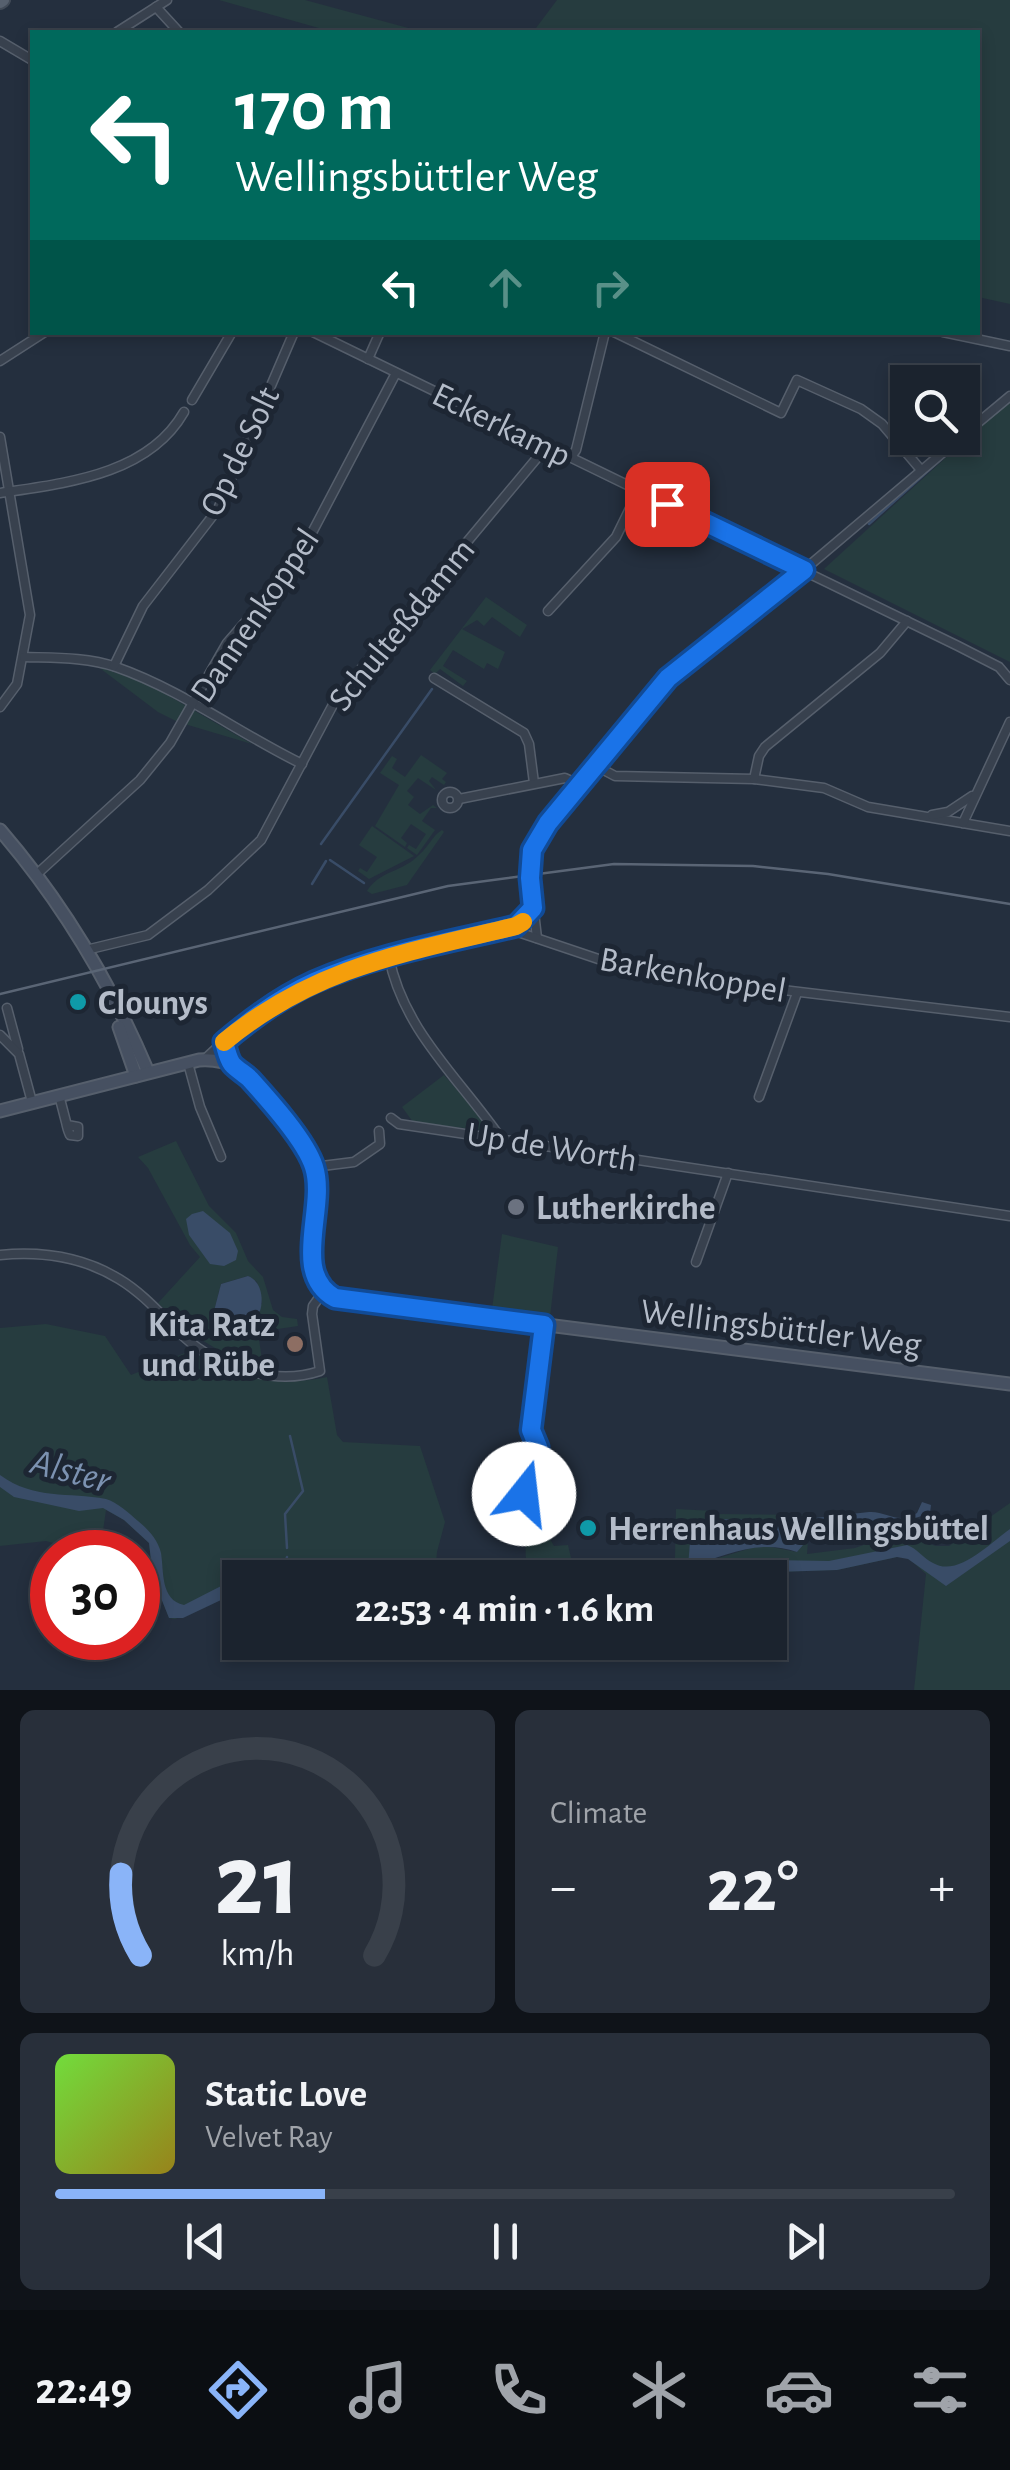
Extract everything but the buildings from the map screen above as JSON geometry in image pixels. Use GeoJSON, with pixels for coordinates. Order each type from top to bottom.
{"type":"FeatureCollection","features":[{"type":"Feature","properties":{"kind":"main road"},"geometry":{"type":"LineString","coordinates":[[3,838],[37,874],[112,994],[142,1074]]}},
{"type":"Feature","properties":{"kind":"main road"},"geometry":{"type":"LineString","coordinates":[[0,1111],[188,1063],[204,1060],[233,1066],[263,1095],[314,1167],[318,1188],[312,1266],[323,1292]]}},
{"type":"Feature","properties":{"kind":"main road","name":"Wellingsbüttler Weg"},"geometry":{"type":"LineString","coordinates":[[323,1292],[335,1298],[1010,1384]]}},
{"type":"Feature","properties":{"kind":"street"},"geometry":{"type":"LineString","coordinates":[[120,30],[168,0]]}},
{"type":"Feature","properties":{"kind":"street"},"geometry":{"type":"LineString","coordinates":[[156,8],[177,30]]}},
{"type":"Feature","properties":{"kind":"street"},"geometry":{"type":"LineString","coordinates":[[0,40],[30,59]]}},
{"type":"Feature","properties":{"kind":"street"},"geometry":{"type":"LineString","coordinates":[[0,360],[40,335]]}},
{"type":"Feature","properties":{"kind":"street"},"geometry":{"type":"LineString","coordinates":[[192,400],[230,335]]}},
{"type":"Feature","properties":{"kind":"street","name":"Op de Solt"},"geometry":{"type":"LineString","coordinates":[[114,666],[142,606],[218,509],[293,335]]}},
{"type":"Feature","properties":{"kind":"street","name":"Eckerkamp"},"geometry":{"type":"LineString","coordinates":[[319,335],[1000,666],[1010,680]]}},
{"type":"Feature","properties":{"kind":"street"},"geometry":{"type":"LineString","coordinates":[[368,359],[379,335]]}},
{"type":"Feature","properties":{"kind":"street"},"geometry":{"type":"LineString","coordinates":[[572,457],[604,335]]}},
{"type":"Feature","properties":{"kind":"street"},"geometry":{"type":"LineString","coordinates":[[620,335],[781,413],[797,380],[861,409],[882,424],[921,470]]}},
{"type":"Feature","properties":{"kind":"street"},"geometry":{"type":"LineString","coordinates":[[957,335],[1010,346]]}},
{"type":"Feature","properties":{"kind":"street","name":"Dannenkoppel"},"geometry":{"type":"LineString","coordinates":[[37,874],[153,766],[227,643],[295,565],[396,372]]}},
{"type":"Feature","properties":{"kind":"street"},"geometry":{"type":"LineString","coordinates":[[980,420],[1010,396]]}},
{"type":"Feature","properties":{"kind":"street"},"geometry":{"type":"LineString","coordinates":[[4,492],[95,476],[142,456],[175,428],[184,412]]}},
{"type":"Feature","properties":{"kind":"street"},"geometry":{"type":"LineString","coordinates":[[0,437],[4,492],[30,615],[17,684],[0,707]]}},
{"type":"Feature","properties":{"kind":"street","name":"Schulteßdamm"},"geometry":{"type":"LineString","coordinates":[[86,950],[143,938],[208,890],[261,840],[336,699],[548,446]]}},
{"type":"Feature","properties":{"kind":"street"},"geometry":{"type":"LineString","coordinates":[[537,938],[530,878],[532,850],[548,823],[668,678],[804,570],[939,455]]}},
{"type":"Feature","properties":{"kind":"street"},"geometry":{"type":"LineString","coordinates":[[548,611],[616,537],[638,490]]}},
{"type":"Feature","properties":{"kind":"street"},"geometry":{"type":"LineString","coordinates":[[754,779],[765,747],[880,653],[907,621]]}},
{"type":"Feature","properties":{"kind":"street"},"geometry":{"type":"LineString","coordinates":[[24,657],[68,658],[114,666],[302,764]]}},
{"type":"Feature","properties":{"kind":"street"},"geometry":{"type":"LineString","coordinates":[[434,678],[524,733],[534,783]]}},
{"type":"Feature","properties":{"kind":"street"},"geometry":{"type":"LineString","coordinates":[[963,822],[1010,722]]}},
{"type":"Feature","properties":{"kind":"street"},"geometry":{"type":"LineString","coordinates":[[596,766],[615,776],[754,779],[824,788],[868,806],[1010,831]]}},
{"type":"Feature","properties":{"kind":"street"},"geometry":{"type":"LineString","coordinates":[[459,799],[565,778],[580,785]]}},
{"type":"Feature","properties":{"kind":"street"},"geometry":{"type":"LineString","coordinates":[[925,816],[948,812],[976,793]]}},
{"type":"Feature","properties":{"kind":"street"},"geometry":{"type":"LineString","coordinates":[[497,931],[516,926],[533,908]]}},
{"type":"Feature","properties":{"kind":"street","name":"Barkenkoppel"},"geometry":{"type":"LineString","coordinates":[[204,1060],[274,1004],[311,984],[389,958],[497,931],[537,938],[640,973],[1010,1017]]}},
{"type":"Feature","properties":{"kind":"street"},"geometry":{"type":"LineString","coordinates":[[389,958],[394,980],[419,1030],[500,1137]]}},
{"type":"Feature","properties":{"kind":"street"},"geometry":{"type":"LineString","coordinates":[[759,1097],[797,993]]}},
{"type":"Feature","properties":{"kind":"street"},"geometry":{"type":"LineString","coordinates":[[7,1008],[32,1102]]}},
{"type":"Feature","properties":{"kind":"street"},"geometry":{"type":"LineString","coordinates":[[0,1036],[19,1054]]}},
{"type":"Feature","properties":{"kind":"street"},"geometry":{"type":"LineString","coordinates":[[224,1042],[233,1066]]}},
{"type":"Feature","properties":{"kind":"street"},"geometry":{"type":"LineString","coordinates":[[188,1063],[200,1107],[221,1157]]}},
{"type":"Feature","properties":{"kind":"street"},"geometry":{"type":"LineString","coordinates":[[59,1094],[66,1126]]}},
{"type":"Feature","properties":{"kind":"street","name":"Up de Worth"},"geometry":{"type":"LineString","coordinates":[[391,1118],[399,1124],[1010,1216]]}},
{"type":"Feature","properties":{"kind":"street"},"geometry":{"type":"LineString","coordinates":[[314,1167],[354,1162],[380,1144],[379,1130]]}},
{"type":"Feature","properties":{"kind":"street"},"geometry":{"type":"LineString","coordinates":[[696,1262],[728,1173]]}},
{"type":"Feature","properties":{"kind":"street"},"geometry":{"type":"LineString","coordinates":[[0,1255],[53,1255],[102,1270],[142,1295],[182,1336],[204,1351],[272,1376],[305,1376],[320,1371],[312,1306],[323,1292]]}},
{"type":"Feature","properties":{"kind":"street"},"geometry":{"type":"LineString","coordinates":[[524,1494],[538,1447],[531,1430],[544,1325]]}},
{"type":"Feature","properties":{"kind":"green space"},"geometry":{"type":"Polygon","coordinates":[[[219,0],[305,0],[416,30],[326,30],[219,0]]]}},
{"type":"Feature","properties":{"kind":"green space"},"geometry":{"type":"Polygon","coordinates":[[[557,0],[1010,0],[1010,304],[980,297],[980,30],[534,30],[557,0]]]}},
{"type":"Feature","properties":{"kind":"green space"},"geometry":{"type":"Polygon","coordinates":[[[1010,399],[1010,662],[824,569],[949,455],[980,455],[980,426],[1010,399]]]}},
{"type":"Feature","properties":{"kind":"green space"},"geometry":{"type":"Polygon","coordinates":[[[486,597],[527,625],[520,637],[492,617],[484,626],[477,620],[462,629],[505,652],[498,669],[487,663],[484,669],[453,650],[443,666],[467,681],[463,686],[440,669],[435,674],[430,670],[486,597]]]}},
{"type":"Feature","properties":{"kind":"green space"},"geometry":{"type":"Polygon","coordinates":[[[97,666],[150,685],[252,744],[178,722],[158,712],[97,666]]]}},
{"type":"Feature","properties":{"kind":"green space"},"geometry":{"type":"Polygon","coordinates":[[[421,755],[447,773],[442,779],[444,785],[432,777],[429,781],[436,790],[418,778],[407,791],[414,797],[408,805],[420,814],[433,805],[437,808],[431,808],[422,821],[435,830],[417,855],[407,848],[409,845],[416,849],[426,834],[411,824],[401,838],[407,843],[405,847],[375,826],[399,785],[380,773],[392,756],[397,759],[392,768],[405,777],[421,755]]]}},
{"type":"Feature","properties":{"kind":"green space"},"geometry":{"type":"Polygon","coordinates":[[[372,826],[414,856],[369,879],[358,871],[360,868],[367,872],[377,857],[359,845],[372,826]]]}},
{"type":"Feature","properties":{"kind":"green space"},"geometry":{"type":"Polygon","coordinates":[[[442,830],[407,885],[372,894],[367,891],[378,879],[413,860],[442,830]]]}},
{"type":"Feature","properties":{"kind":"green space"},"geometry":{"type":"Polygon","coordinates":[[[444,1075],[489,1126],[489,1131],[413,1122],[402,1107],[444,1075]]]}},
{"type":"Feature","properties":{"kind":"green space"},"geometry":{"type":"Polygon","coordinates":[[[176,1141],[209,1206],[236,1233],[248,1261],[263,1277],[273,1310],[282,1317],[297,1319],[298,1326],[258,1332],[263,1367],[206,1342],[158,1303],[200,1257],[138,1157],[176,1141]],[[248,1276],[221,1284],[214,1311],[262,1304],[257,1282],[248,1276]]]}},
{"type":"Feature","properties":{"kind":"green space"},"geometry":{"type":"Polygon","coordinates":[[[502,1234],[558,1247],[550,1317],[492,1309],[502,1234]]]}},
{"type":"Feature","properties":{"kind":"green space"},"geometry":{"type":"Polygon","coordinates":[[[46,1324],[105,1336],[131,1375],[192,1350],[257,1377],[291,1381],[327,1377],[337,1435],[343,1442],[420,1446],[445,1522],[436,1560],[222,1560],[222,1599],[175,1619],[169,1618],[160,1596],[160,1530],[135,1530],[106,1510],[103,1530],[30,1530],[30,1543],[0,1546],[0,1328],[46,1324]]]}},
{"type":"Feature","properties":{"kind":"green space"},"geometry":{"type":"Polygon","coordinates":[[[1010,1503],[1010,1690],[914,1690],[926,1574],[908,1558],[837,1570],[787,1572],[787,1560],[712,1560],[761,1545],[797,1552],[806,1524],[798,1520],[699,1519],[691,1529],[689,1560],[647,1560],[675,1558],[676,1509],[715,1514],[810,1515],[807,1554],[906,1536],[949,1546],[1010,1503]]]}},
{"type":"Feature","properties":{"kind":"green space"},"geometry":{"type":"Polygon","coordinates":[[[525,1531],[546,1532],[554,1546],[568,1545],[571,1558],[526,1560],[525,1531]]]}},
{"type":"Feature","properties":{"kind":"water"},"geometry":{"type":"Polygon","coordinates":[[[203,1211],[230,1233],[238,1251],[236,1260],[224,1266],[210,1264],[189,1235],[186,1219],[203,1211]]]}},
{"type":"Feature","properties":{"kind":"water"},"geometry":{"type":"Polygon","coordinates":[[[248,1276],[260,1290],[260,1311],[236,1327],[219,1323],[214,1311],[221,1284],[248,1276]]]}},
{"type":"Feature","properties":{"kind":"water"},"geometry":{"type":"Polygon","coordinates":[[[0,1475],[26,1488],[52,1494],[106,1499],[123,1508],[147,1530],[135,1530],[103,1508],[79,1511],[14,1497],[0,1487],[0,1475]]]}},
{"type":"Feature","properties":{"kind":"water"},"geometry":{"type":"Polygon","coordinates":[[[922,1502],[931,1505],[930,1513],[904,1521],[858,1528],[815,1526],[815,1518],[869,1512],[898,1518],[910,1516],[917,1513],[922,1502]]]}},
{"type":"Feature","properties":{"kind":"water"},"geometry":{"type":"Polygon","coordinates":[[[699,1519],[798,1520],[806,1524],[803,1545],[797,1552],[756,1548],[710,1560],[689,1560],[691,1529],[699,1519]]]}},
{"type":"Feature","properties":{"kind":"water"},"geometry":{"type":"Polygon","coordinates":[[[1010,1529],[1010,1541],[946,1586],[908,1559],[897,1557],[837,1570],[787,1572],[787,1560],[829,1561],[907,1545],[943,1566],[953,1566],[974,1556],[1010,1529]]]}},
{"type":"Feature","properties":{"kind":"water"},"geometry":{"type":"Polygon","coordinates":[[[160,1550],[167,1591],[176,1602],[184,1605],[222,1586],[222,1600],[183,1618],[169,1618],[160,1596],[160,1550]]]}},
{"type":"Feature","properties":{"kind":"waterway"},"geometry":{"type":"LineString","coordinates":[[869,524],[946,455]]}},
{"type":"Feature","properties":{"kind":"waterway"},"geometry":{"type":"LineString","coordinates":[[321,844],[432,689]]}},
{"type":"Feature","properties":{"kind":"waterway"},"geometry":{"type":"LineString","coordinates":[[330,860],[364,883]]}},
{"type":"Feature","properties":{"kind":"waterway"},"geometry":{"type":"LineString","coordinates":[[312,884],[326,861]]}},
{"type":"Feature","properties":{"kind":"waterway"},"geometry":{"type":"LineString","coordinates":[[287,1548],[285,1514],[303,1491],[290,1436]]}},
{"type":"Feature","properties":{"kind":"tram line"},"geometry":{"type":"LineString","coordinates":[[0,994],[448,886],[614,864],[753,866],[828,874],[1010,904]]}},
{"type":"Feature","properties":{"kind":"slow traffic"},"geometry":{"type":"LineString","coordinates":[[224,1042],[274,1004],[340,972],[523,922]]}},
{"type":"Feature","properties":{"kind":"place","name":"Clounys"},"geometry":{"type":"Point","coordinates":[78,1002]}},
{"type":"Feature","properties":{"kind":"place","name":"Lutherkirche"},"geometry":{"type":"Point","coordinates":[516,1207]}},
{"type":"Feature","properties":{"kind":"place","name":"Kita Ratz und Rübe"},"geometry":{"type":"Point","coordinates":[295,1344]}},
{"type":"Feature","properties":{"kind":"place","name":"Herrenhaus Wellingsbüttel"},"geometry":{"type":"Point","coordinates":[588,1528]}},
{"type":"Feature","properties":{"kind":"route"},"geometry":{"type":"LineString","coordinates":[[524,1494],[538,1447],[531,1430],[544,1325],[335,1298],[323,1292],[312,1266],[318,1188],[314,1167],[263,1095],[233,1066],[224,1042],[274,1004],[340,972],[516,926],[526,919],[533,908],[532,850],[548,823],[668,678],[804,570],[667,504]]}},
{"type":"Feature","properties":{"kind":"water label","name":"Alster"},"geometry":{"type":"Point","coordinates":[71,1470]}}]}
